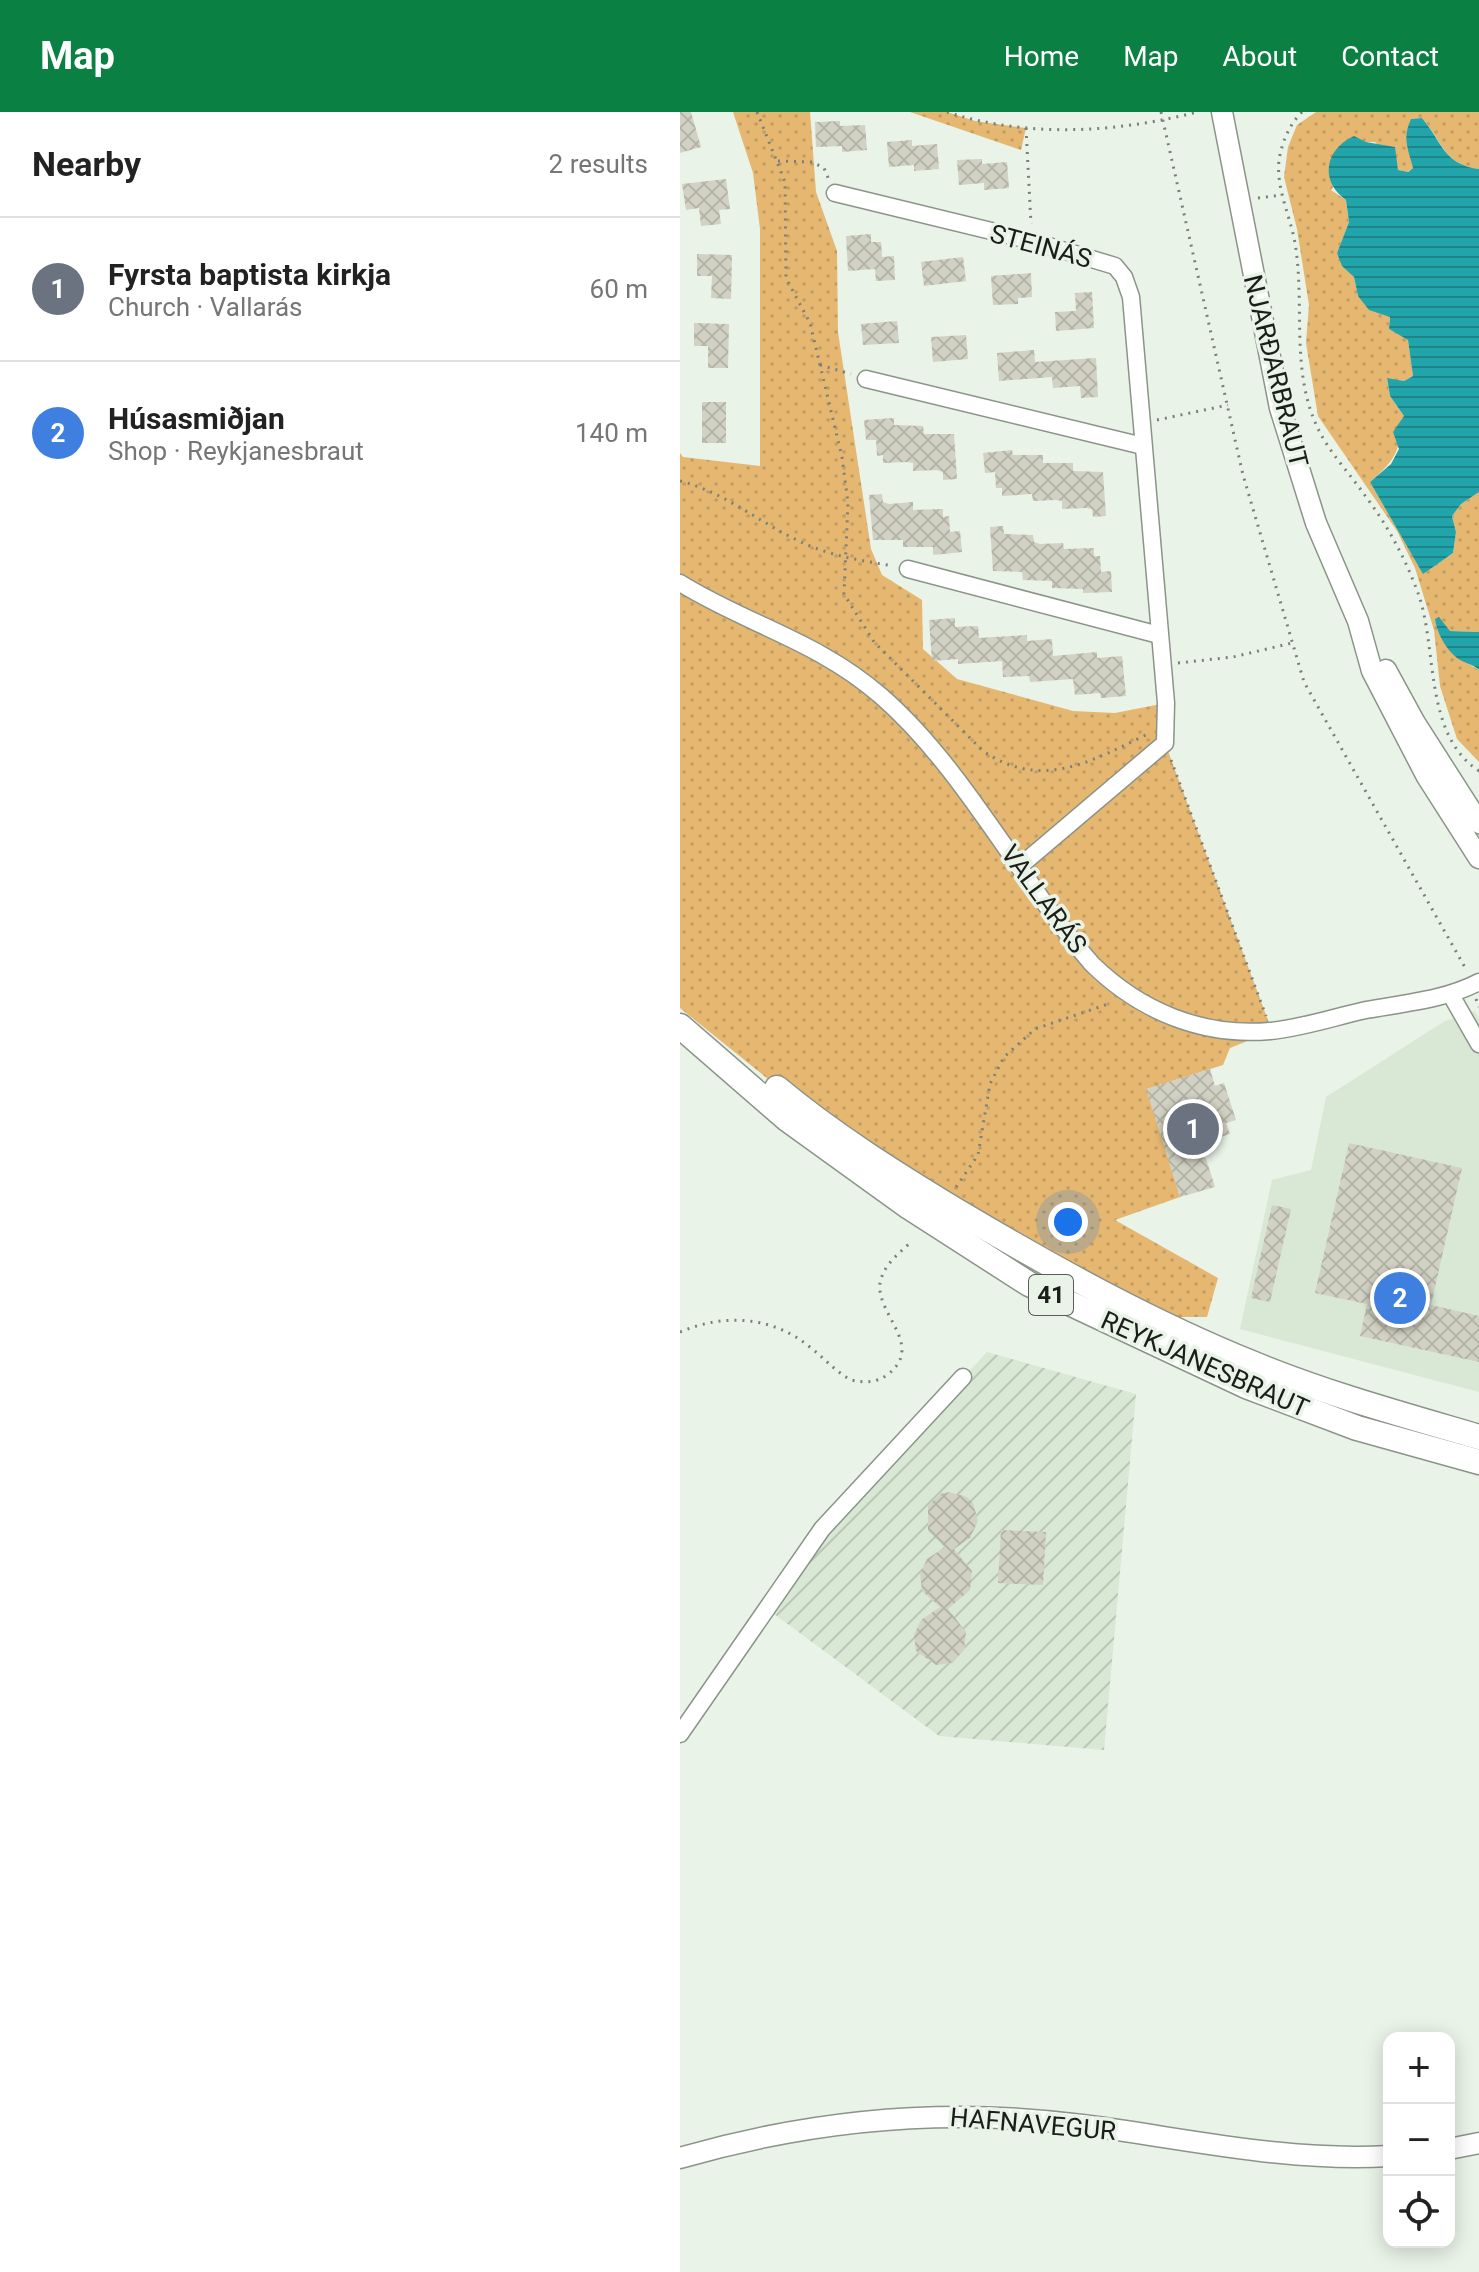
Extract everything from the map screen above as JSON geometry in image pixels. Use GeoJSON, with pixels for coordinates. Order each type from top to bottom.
{"type":"FeatureCollection","features":[{"type":"Feature","properties":{"kind":"highway","name":"REYKJANESBRAUT"},"geometry":{"type":"LineString","coordinates":[[680,1010],[797,1106],[920,1188],[1043,1262],[1148,1317],[1255,1365],[1364,1403],[1479,1437]]}},
{"type":"Feature","properties":{"kind":"highway","name":"REYKJANESBRAUT"},"geometry":{"type":"LineString","coordinates":[[680,1026],[787,1119],[909,1207],[1029,1284],[1246,1386],[1357,1428],[1479,1462]]}},
{"type":"Feature","properties":{"kind":"main road","name":"NJARÐARBRAUT"},"geometry":{"type":"LineString","coordinates":[[1222,112],[1280,408],[1316,523],[1358,621],[1422,735],[1479,823]]}},
{"type":"Feature","properties":{"kind":"main road","name":"NJARÐARBRAUT"},"geometry":{"type":"LineString","coordinates":[[1358,621],[1372,671],[1397,721],[1449,814],[1479,858]]}},
{"type":"Feature","properties":{"kind":"main road","name":"HAFNAVEGUR"},"geometry":{"type":"LineString","coordinates":[[680,2158],[791,2130],[950,2116],[1081,2125],[1289,2155],[1383,2156]]}},
{"type":"Feature","properties":{"kind":"main road"},"geometry":{"type":"LineString","coordinates":[[1455,2148],[1479,2143]]}},
{"type":"Feature","properties":{"kind":"street","name":"STEINÁS"},"geometry":{"type":"LineString","coordinates":[[835,193],[1032,241],[1115,266],[1124,277],[1131,297],[1167,725],[1165,743]]}},
{"type":"Feature","properties":{"kind":"street"},"geometry":{"type":"LineString","coordinates":[[866,379],[1143,446]]}},
{"type":"Feature","properties":{"kind":"street"},"geometry":{"type":"LineString","coordinates":[[908,569],[1159,635]]}},
{"type":"Feature","properties":{"kind":"street","name":"VALLARÁS"},"geometry":{"type":"LineString","coordinates":[[680,583],[729,610],[805,642],[882,697],[917,733],[1083,953],[1129,996],[1193,1025],[1233,1031],[1272,1031],[1451,995],[1475,985]]}},
{"type":"Feature","properties":{"kind":"street"},"geometry":{"type":"LineString","coordinates":[[1020,866],[1165,743]]}},
{"type":"Feature","properties":{"kind":"street"},"geometry":{"type":"LineString","coordinates":[[1451,995],[1479,1044]]}},
{"type":"Feature","properties":{"kind":"street"},"geometry":{"type":"LineString","coordinates":[[680,1734],[822,1529],[963,1377]]}},
{"type":"Feature","properties":{"kind":"path"},"geometry":{"type":"LineString","coordinates":[[757,112],[778,161],[788,203],[784,261],[786,278],[810,323],[846,480],[844,594],[860,625],[972,740],[1000,762],[1063,770],[1112,754],[1167,725]]}},
{"type":"Feature","properties":{"kind":"path"},"geometry":{"type":"LineString","coordinates":[[947,112],[975,121],[1026,128],[1106,128],[1163,121],[1197,112]]}},
{"type":"Feature","properties":{"kind":"path"},"geometry":{"type":"LineString","coordinates":[[1161,112],[1243,475],[1304,682],[1475,985],[1479,1007]]}},
{"type":"Feature","properties":{"kind":"path"},"geometry":{"type":"LineString","coordinates":[[1302,112],[1286,134],[1279,159],[1282,195],[1295,245],[1304,389],[1315,424],[1406,563],[1430,637],[1440,712],[1451,739],[1469,764],[1479,771]]}},
{"type":"Feature","properties":{"kind":"path"},"geometry":{"type":"LineString","coordinates":[[1026,128],[1032,241]]}},
{"type":"Feature","properties":{"kind":"path"},"geometry":{"type":"LineString","coordinates":[[778,161],[812,162],[824,168],[835,193]]}},
{"type":"Feature","properties":{"kind":"path"},"geometry":{"type":"LineString","coordinates":[[1249,199],[1282,195]]}},
{"type":"Feature","properties":{"kind":"path"},"geometry":{"type":"LineString","coordinates":[[820,365],[866,379]]}},
{"type":"Feature","properties":{"kind":"path"},"geometry":{"type":"LineString","coordinates":[[1141,423],[1228,405]]}},
{"type":"Feature","properties":{"kind":"path"},"geometry":{"type":"LineString","coordinates":[[680,481],[733,501],[796,540],[846,560],[908,569]]}},
{"type":"Feature","properties":{"kind":"path"},"geometry":{"type":"LineString","coordinates":[[1162,665],[1233,657],[1292,643]]}},
{"type":"Feature","properties":{"kind":"path"},"geometry":{"type":"LineString","coordinates":[[1165,743],[1272,1031]]}},
{"type":"Feature","properties":{"kind":"path"},"geometry":{"type":"LineString","coordinates":[[954,1190],[978,1155],[990,1084],[1014,1046],[1047,1024],[1129,996]]}},
{"type":"Feature","properties":{"kind":"path"},"geometry":{"type":"LineString","coordinates":[[680,1332],[721,1320],[756,1321],[800,1339],[851,1380],[879,1380],[894,1369],[902,1345],[898,1329],[882,1301],[882,1276],[910,1243]]}},
{"type":"Feature","properties":{"kind":"shaded area"},"geometry":{"type":"Polygon","coordinates":[[[733,112],[810,112],[816,192],[837,251],[838,332],[871,549],[882,575],[922,600],[923,649],[957,679],[1073,711],[1115,713],[1166,703],[1165,743],[1272,1031],[1230,1048],[1223,1065],[1147,1089],[1180,1197],[1115,1220],[1218,1278],[1207,1317],[1148,1317],[799,1104],[680,1008],[680,453],[683,457],[760,466],[760,229],[753,173],[733,112]]]}},
{"type":"Feature","properties":{"kind":"shaded area"},"geometry":{"type":"Polygon","coordinates":[[[910,112],[947,112],[975,121],[1026,128],[1021,150],[910,112]]]}},
{"type":"Feature","properties":{"kind":"shaded area"},"geometry":{"type":"Polygon","coordinates":[[[1316,112],[1479,112],[1479,169],[1451,157],[1422,118],[1411,119],[1413,168],[1407,172],[1398,170],[1396,162],[1375,142],[1367,142],[1331,190],[1346,200],[1349,222],[1337,253],[1354,277],[1358,296],[1390,317],[1389,329],[1408,339],[1413,376],[1404,381],[1387,379],[1390,396],[1404,416],[1398,446],[1386,467],[1370,482],[1423,573],[1453,553],[1456,532],[1452,516],[1461,504],[1479,492],[1479,632],[1450,631],[1469,664],[1479,670],[1479,762],[1457,739],[1440,686],[1434,630],[1415,568],[1397,531],[1318,416],[1306,343],[1309,305],[1297,229],[1284,177],[1288,147],[1297,125],[1316,112]]]}},
{"type":"Feature","properties":{"kind":"shaded area"},"geometry":{"type":"Polygon","coordinates":[[[1475,1011],[1479,1019],[1479,1392],[1240,1329],[1272,1180],[1311,1170],[1326,1097],[1445,1021],[1475,1011]]]}},
{"type":"Feature","properties":{"kind":"shaded area"},"geometry":{"type":"Polygon","coordinates":[[[987,1352],[1136,1394],[1104,1750],[939,1736],[766,1608],[822,1529],[987,1352]]]}},
{"type":"Feature","properties":{"kind":"water"},"geometry":{"type":"Polygon","coordinates":[[[1422,118],[1451,157],[1479,169],[1479,492],[1461,504],[1452,516],[1456,532],[1453,553],[1423,574],[1370,482],[1391,464],[1399,449],[1393,432],[1404,416],[1390,396],[1387,378],[1404,381],[1413,376],[1408,340],[1389,329],[1390,317],[1369,310],[1358,296],[1354,277],[1342,266],[1337,253],[1349,222],[1346,200],[1337,192],[1329,175],[1329,166],[1337,149],[1354,136],[1366,142],[1395,147],[1398,170],[1408,172],[1413,168],[1407,144],[1408,126],[1411,119],[1422,118]]]}},
{"type":"Feature","properties":{"kind":"water"},"geometry":{"type":"Polygon","coordinates":[[[1439,617],[1450,631],[1479,632],[1479,670],[1449,650],[1438,630],[1435,619],[1439,617]]]}},
{"type":"Feature","properties":{"kind":"building"},"geometry":{"type":"Polygon","coordinates":[[[680,112],[691,112],[701,147],[680,153],[680,112]]]}},
{"type":"Feature","properties":{"kind":"building"},"geometry":{"type":"Polygon","coordinates":[[[840,121],[840,126],[865,125],[867,150],[842,152],[842,146],[816,147],[815,122],[840,121]]]}},
{"type":"Feature","properties":{"kind":"building"},"geometry":{"type":"Polygon","coordinates":[[[912,140],[912,146],[937,144],[939,169],[914,171],[914,165],[889,167],[887,142],[912,140]]]}},
{"type":"Feature","properties":{"kind":"building"},"geometry":{"type":"Polygon","coordinates":[[[982,159],[982,164],[1007,162],[1009,188],[984,190],[984,183],[959,185],[957,160],[982,159]]]}},
{"type":"Feature","properties":{"kind":"building"},"geometry":{"type":"Polygon","coordinates":[[[726,179],[730,209],[719,210],[721,224],[701,226],[699,208],[686,210],[682,184],[726,179]]]}},
{"type":"Feature","properties":{"kind":"building"},"geometry":{"type":"Polygon","coordinates":[[[871,234],[871,242],[881,242],[882,257],[894,256],[895,280],[876,281],[875,269],[848,271],[846,236],[871,234]]]}},
{"type":"Feature","properties":{"kind":"building"},"geometry":{"type":"Polygon","coordinates":[[[697,254],[732,255],[731,299],[711,298],[712,276],[697,276],[697,254]]]}},
{"type":"Feature","properties":{"kind":"building"},"geometry":{"type":"Polygon","coordinates":[[[963,257],[966,281],[924,286],[921,262],[963,257]]]}},
{"type":"Feature","properties":{"kind":"building"},"geometry":{"type":"Polygon","coordinates":[[[1031,273],[1032,297],[1018,298],[1018,304],[993,305],[991,276],[1031,273]]]}},
{"type":"Feature","properties":{"kind":"building"},"geometry":{"type":"Polygon","coordinates":[[[1092,292],[1094,328],[1056,331],[1055,312],[1076,311],[1075,293],[1092,292]]]}},
{"type":"Feature","properties":{"kind":"building"},"geometry":{"type":"Polygon","coordinates":[[[897,321],[899,343],[863,345],[861,324],[897,321]]]}},
{"type":"Feature","properties":{"kind":"building"},"geometry":{"type":"Polygon","coordinates":[[[694,323],[729,324],[728,368],[708,368],[708,346],[694,346],[694,323]]]}},
{"type":"Feature","properties":{"kind":"building"},"geometry":{"type":"Polygon","coordinates":[[[966,335],[968,359],[933,362],[931,337],[966,335]]]}},
{"type":"Feature","properties":{"kind":"building"},"geometry":{"type":"Polygon","coordinates":[[[1034,350],[1035,362],[1096,358],[1098,397],[1081,398],[1080,386],[1053,388],[1052,377],[999,381],[997,353],[1034,350]]]}},
{"type":"Feature","properties":{"kind":"building"},"geometry":{"type":"Polygon","coordinates":[[[702,402],[726,402],[726,443],[702,443],[702,402]]]}},
{"type":"Feature","properties":{"kind":"building"},"geometry":{"type":"Polygon","coordinates":[[[894,418],[894,425],[923,426],[924,434],[954,434],[957,479],[943,480],[943,472],[937,470],[913,471],[913,463],[883,463],[883,455],[877,456],[876,440],[866,440],[864,420],[894,418]]]}},
{"type":"Feature","properties":{"kind":"building"},"geometry":{"type":"Polygon","coordinates":[[[1012,450],[1013,455],[1043,455],[1043,463],[1073,463],[1073,471],[1103,472],[1106,516],[1093,517],[1092,509],[1086,508],[1062,509],[1062,501],[1033,501],[1032,494],[1002,496],[1002,488],[996,488],[995,472],[985,473],[983,453],[1012,450]]]}},
{"type":"Feature","properties":{"kind":"building"},"geometry":{"type":"Polygon","coordinates":[[[882,494],[883,502],[889,504],[913,502],[913,510],[943,509],[943,517],[949,516],[950,532],[960,531],[962,552],[933,555],[933,547],[903,547],[903,540],[873,540],[869,495],[882,494]]]}},
{"type":"Feature","properties":{"kind":"building"},"geometry":{"type":"Polygon","coordinates":[[[1003,526],[1004,534],[1033,535],[1034,542],[1040,544],[1063,543],[1064,549],[1094,548],[1094,556],[1100,556],[1101,572],[1111,571],[1112,592],[1083,593],[1083,589],[1052,588],[1052,581],[1023,580],[1022,572],[993,571],[990,527],[1003,526]]]}},
{"type":"Feature","properties":{"kind":"building"},"geometry":{"type":"Polygon","coordinates":[[[955,618],[955,627],[978,626],[979,638],[1027,635],[1027,641],[1052,639],[1053,656],[1097,652],[1097,658],[1122,656],[1126,696],[1101,698],[1100,693],[1075,695],[1073,679],[1030,682],[1029,676],[1003,677],[1002,661],[958,664],[958,659],[932,661],[929,620],[955,618]]]}},
{"type":"Feature","properties":{"kind":"building"},"geometry":{"type":"Polygon","coordinates":[[[1210,1069],[1215,1086],[1224,1083],[1236,1120],[1226,1123],[1230,1134],[1201,1143],[1215,1187],[1180,1197],[1146,1089],[1210,1069]]]}},
{"type":"Feature","properties":{"kind":"building"},"geometry":{"type":"Polygon","coordinates":[[[1349,1143],[1462,1168],[1431,1305],[1479,1316],[1479,1362],[1360,1336],[1367,1304],[1315,1293],[1349,1143]]]}},
{"type":"Feature","properties":{"kind":"building"},"geometry":{"type":"Polygon","coordinates":[[[1272,1205],[1291,1209],[1270,1302],[1251,1298],[1272,1205]]]}},
{"type":"Feature","properties":{"kind":"building"},"geometry":{"type":"Polygon","coordinates":[[[949,1492],[967,1497],[973,1503],[978,1521],[970,1538],[954,1549],[972,1571],[970,1590],[948,1609],[966,1632],[964,1650],[952,1663],[936,1665],[916,1651],[914,1635],[921,1620],[940,1607],[922,1591],[920,1574],[927,1559],[945,1547],[928,1531],[928,1506],[940,1494],[949,1492]]]}},
{"type":"Feature","properties":{"kind":"building"},"geometry":{"type":"Polygon","coordinates":[[[1001,1530],[1046,1532],[1043,1585],[998,1583],[1001,1530]]]}},
{"type":"Feature","properties":{"kind":"place","name":"Fyrsta baptista kirkja"},"geometry":{"type":"Point","coordinates":[1193,1129]}},
{"type":"Feature","properties":{"kind":"place","name":"Húsasmiðjan"},"geometry":{"type":"Point","coordinates":[1400,1298]}}]}
